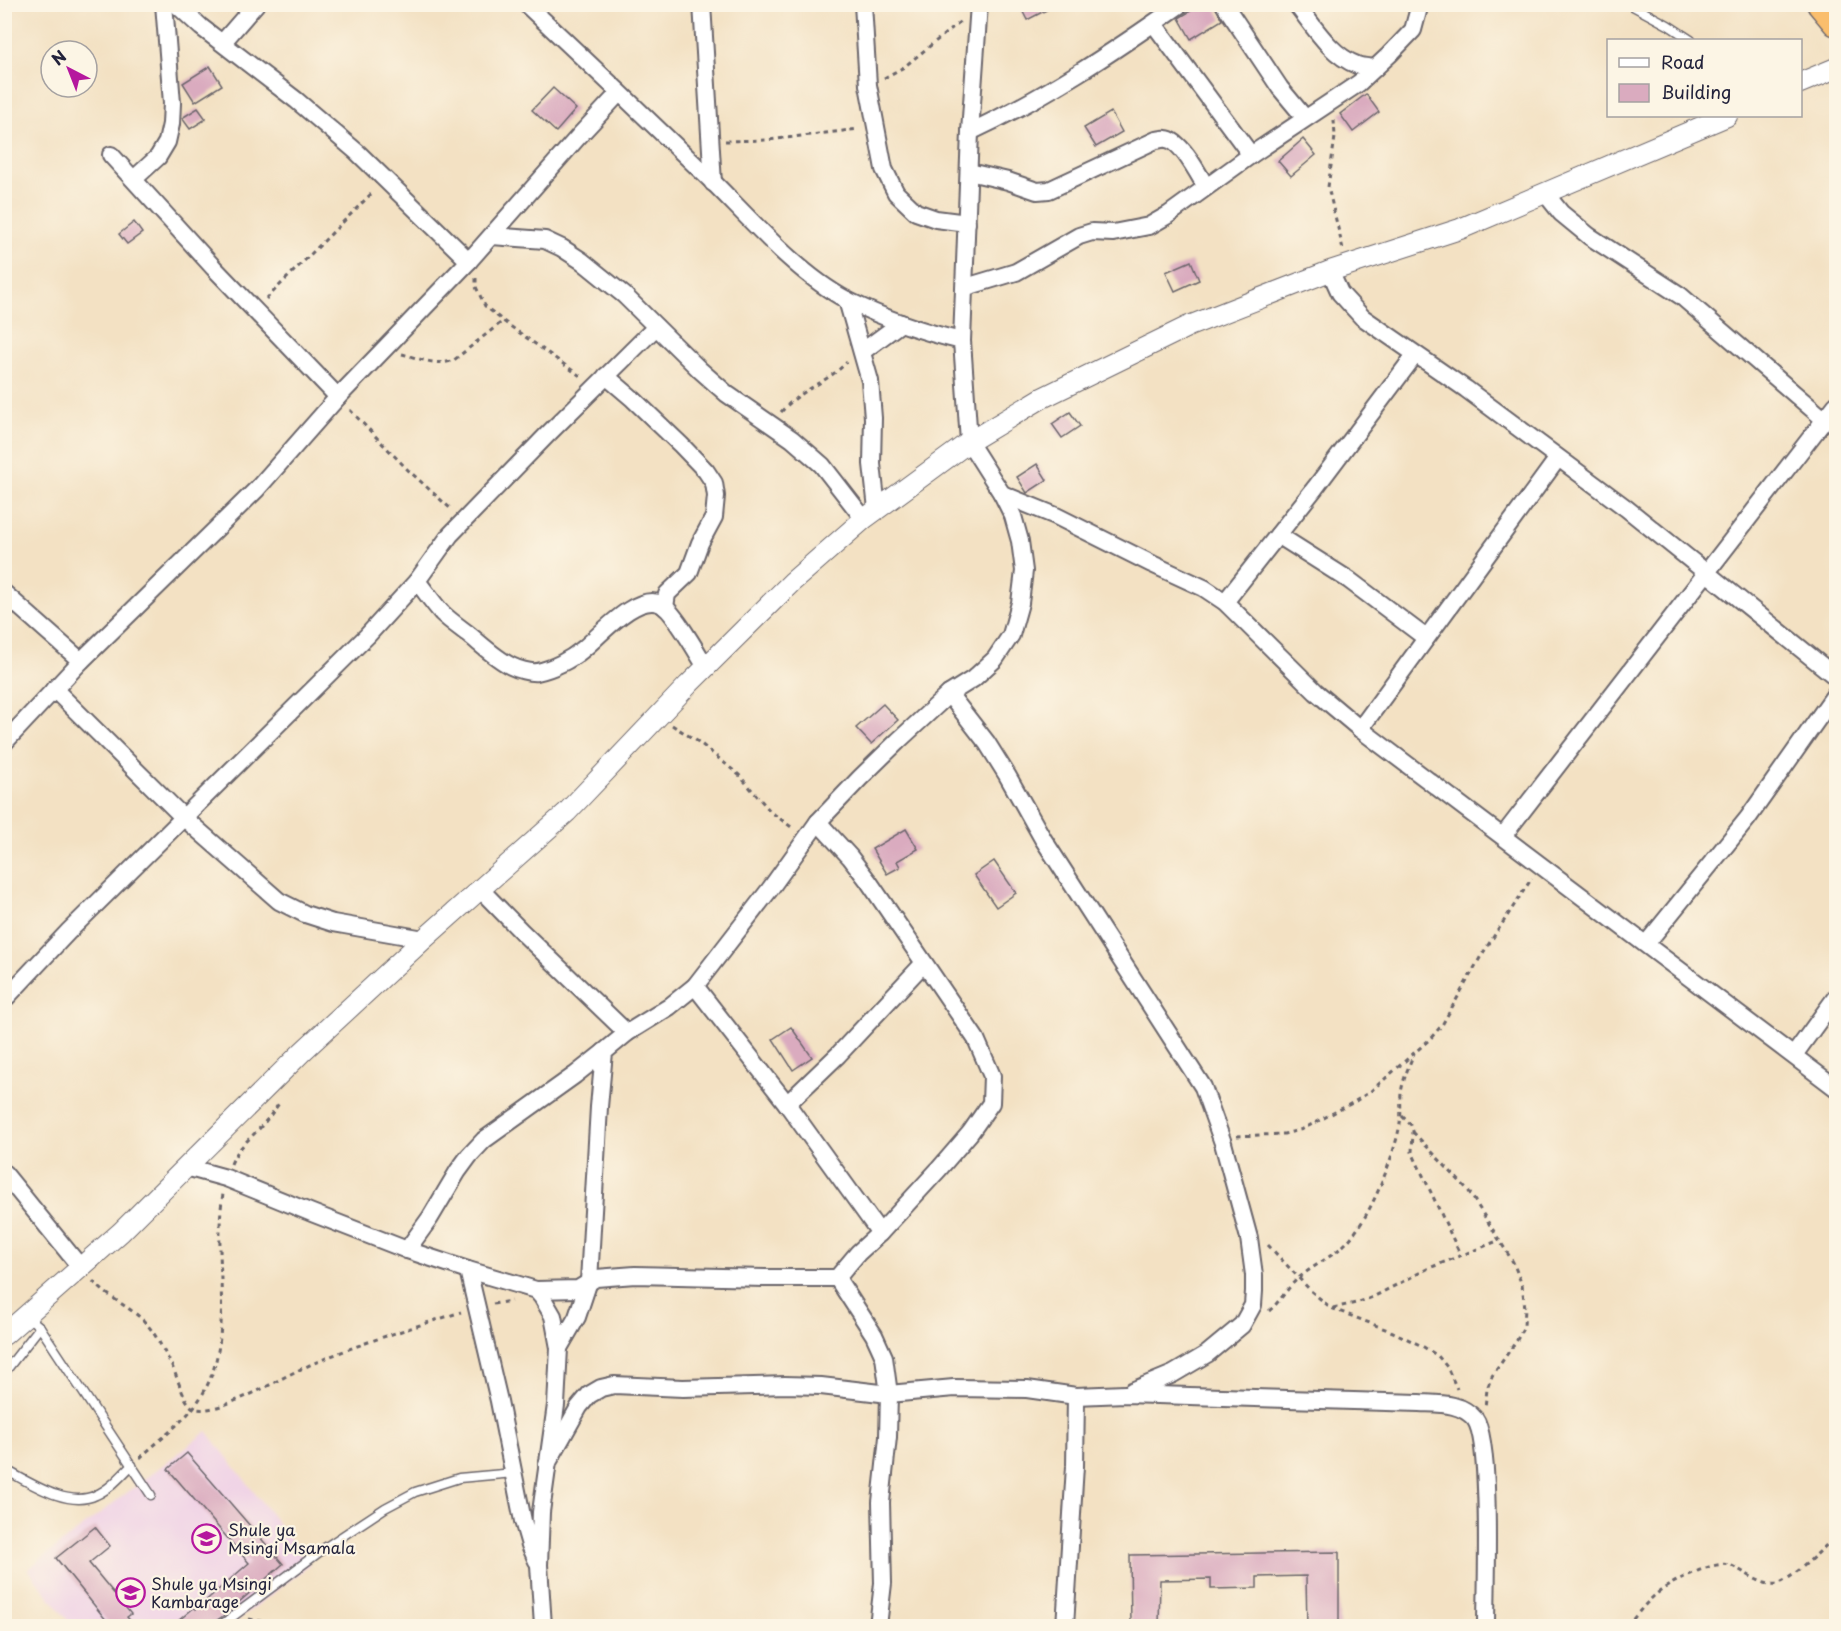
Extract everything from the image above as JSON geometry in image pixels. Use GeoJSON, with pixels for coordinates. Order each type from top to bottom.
{"type":"FeatureCollection","features":[{"type":"Feature","properties":{"kind":"highway"},"geometry":{"type":"LineString","coordinates":[[1821,4],[1836,22]]}},
{"type":"Feature","properties":{"kind":"street"},"geometry":{"type":"LineString","coordinates":[[134,179],[158,157],[167,142],[171,124],[172,103],[165,4]]}},
{"type":"Feature","properties":{"kind":"street"},"geometry":{"type":"LineString","coordinates":[[176,4],[201,27],[296,100],[472,258]]}},
{"type":"Feature","properties":{"kind":"street"},"geometry":{"type":"LineString","coordinates":[[223,42],[256,4]]}},
{"type":"Feature","properties":{"kind":"street"},"geometry":{"type":"LineString","coordinates":[[526,4],[764,233],[826,287],[847,300],[902,323],[962,341]]}},
{"type":"Feature","properties":{"kind":"street"},"geometry":{"type":"LineString","coordinates":[[702,4],[713,183]]}},
{"type":"Feature","properties":{"kind":"street"},"geometry":{"type":"LineString","coordinates":[[863,4],[868,86],[884,169],[896,193],[916,212],[936,219],[967,223]]}},
{"type":"Feature","properties":{"kind":"street"},"geometry":{"type":"LineString","coordinates":[[407,1250],[430,1218],[458,1171],[484,1140],[575,1075],[627,1033],[669,1007],[695,986],[818,822],[860,778],[949,694],[973,679],[995,659],[1011,635],[1020,603],[1024,571],[1020,541],[1013,516],[1002,494],[969,442],[962,341],[966,287],[970,132],[979,4]]}},
{"type":"Feature","properties":{"kind":"street"},"geometry":{"type":"LineString","coordinates":[[970,132],[1056,88],[1181,4]]}},
{"type":"Feature","properties":{"kind":"street"},"geometry":{"type":"LineString","coordinates":[[1224,4],[1280,88],[1305,118]]}},
{"type":"Feature","properties":{"kind":"street"},"geometry":{"type":"LineString","coordinates":[[1296,4],[1326,42],[1340,55],[1356,65],[1375,68]]}},
{"type":"Feature","properties":{"kind":"street"},"geometry":{"type":"LineString","coordinates":[[966,287],[1017,272],[1079,236],[1092,232],[1113,233],[1149,226],[1168,215],[1251,155],[1359,83],[1413,30],[1420,4]]}},
{"type":"Feature","properties":{"kind":"street"},"geometry":{"type":"LineString","coordinates":[[1154,24],[1251,155]]}},
{"type":"Feature","properties":{"kind":"street"},"geometry":{"type":"LineString","coordinates":[[1802,82],[1836,68]]}},
{"type":"Feature","properties":{"kind":"street"},"geometry":{"type":"LineString","coordinates":[[4,743],[81,661],[257,489],[338,398],[472,258],[619,93]]}},
{"type":"Feature","properties":{"kind":"street"},"geometry":{"type":"LineString","coordinates":[[4,1335],[33,1322],[81,1268],[121,1232],[302,1052],[424,939],[567,812],[658,716],[792,582],[871,514],[969,442],[1042,398],[1189,326],[1338,268],[1460,229],[1725,117]]}},
{"type":"Feature","properties":{"kind":"street"},"geometry":{"type":"LineString","coordinates":[[969,172],[1038,191],[1048,190],[1167,138],[1183,150],[1206,187]]}},
{"type":"Feature","properties":{"kind":"street"},"geometry":{"type":"LineString","coordinates":[[111,155],[254,311],[338,398]]}},
{"type":"Feature","properties":{"kind":"street"},"geometry":{"type":"LineString","coordinates":[[1545,193],[1561,213],[1589,236],[1681,296],[1825,420]]}},
{"type":"Feature","properties":{"kind":"street"},"geometry":{"type":"LineString","coordinates":[[492,236],[545,240],[562,248],[590,267],[624,294],[727,394],[792,439],[871,514]]}},
{"type":"Feature","properties":{"kind":"street"},"geometry":{"type":"LineString","coordinates":[[1338,268],[1340,293],[1362,317],[1474,395],[1626,508],[1836,677]]}},
{"type":"Feature","properties":{"kind":"street"},"geometry":{"type":"LineString","coordinates":[[847,300],[872,396],[871,514]]}},
{"type":"Feature","properties":{"kind":"street"},"geometry":{"type":"LineString","coordinates":[[862,351],[902,323]]}},
{"type":"Feature","properties":{"kind":"street"},"geometry":{"type":"LineString","coordinates":[[4,1000],[68,932],[367,636],[417,581],[464,521],[656,327]]}},
{"type":"Feature","properties":{"kind":"street"},"geometry":{"type":"LineString","coordinates":[[1225,602],[1415,355]]}},
{"type":"Feature","properties":{"kind":"street"},"geometry":{"type":"LineString","coordinates":[[601,381],[633,399],[681,445],[706,471],[714,483],[716,496],[714,517],[700,543],[689,573],[668,594],[665,607]]}},
{"type":"Feature","properties":{"kind":"street"},"geometry":{"type":"LineString","coordinates":[[1503,836],[1836,405]]}},
{"type":"Feature","properties":{"kind":"street"},"geometry":{"type":"LineString","coordinates":[[1360,729],[1558,458]]}},
{"type":"Feature","properties":{"kind":"street"},"geometry":{"type":"LineString","coordinates":[[1002,494],[1056,516],[1204,588],[1225,602],[1316,692],[1360,729],[1836,1088]]}},
{"type":"Feature","properties":{"kind":"street"},"geometry":{"type":"LineString","coordinates":[[1278,535],[1348,580],[1426,638]]}},
{"type":"Feature","properties":{"kind":"street"},"geometry":{"type":"LineString","coordinates":[[417,581],[442,613],[500,660],[513,667],[535,672],[557,665],[580,652],[629,610],[654,602],[660,603],[673,616],[706,667]]}},
{"type":"Feature","properties":{"kind":"street"},"geometry":{"type":"LineString","coordinates":[[4,593],[81,661]]}},
{"type":"Feature","properties":{"kind":"street"},"geometry":{"type":"LineString","coordinates":[[54,689],[183,817],[279,901],[305,914],[333,923],[424,939]]}},
{"type":"Feature","properties":{"kind":"street"},"geometry":{"type":"LineString","coordinates":[[1646,944],[1748,818],[1836,693]]}},
{"type":"Feature","properties":{"kind":"street"},"geometry":{"type":"LineString","coordinates":[[949,694],[1002,766],[1043,839],[1203,1087],[1220,1136],[1249,1238],[1254,1283],[1253,1305],[1242,1325],[1207,1354],[1173,1374],[1125,1394]]}},
{"type":"Feature","properties":{"kind":"street"},"geometry":{"type":"LineString","coordinates":[[186,1167],[226,1178],[407,1250],[539,1293],[578,1289],[589,1281],[607,1276],[837,1278],[970,1133],[992,1103],[992,1076],[976,1039],[869,882],[818,822]]}},
{"type":"Feature","properties":{"kind":"street"},"geometry":{"type":"LineString","coordinates":[[480,889],[627,1033]]}},
{"type":"Feature","properties":{"kind":"street"},"geometry":{"type":"LineString","coordinates":[[787,1104],[838,1055],[924,963]]}},
{"type":"Feature","properties":{"kind":"street"},"geometry":{"type":"LineString","coordinates":[[695,986],[787,1104],[880,1233]]}},
{"type":"Feature","properties":{"kind":"street"},"geometry":{"type":"LineString","coordinates":[[1794,1055],[1836,997]]}},
{"type":"Feature","properties":{"kind":"street"},"geometry":{"type":"LineString","coordinates":[[559,1348],[577,1317],[589,1281],[597,1129],[604,1052]]}},
{"type":"Feature","properties":{"kind":"street"},"geometry":{"type":"LineString","coordinates":[[4,1173],[81,1268]]}},
{"type":"Feature","properties":{"kind":"street"},"geometry":{"type":"LineString","coordinates":[[468,1270],[514,1473],[522,1521],[539,1565]]}},
{"type":"Feature","properties":{"kind":"street"},"geometry":{"type":"LineString","coordinates":[[837,1278],[874,1335],[884,1357],[889,1394],[888,1437],[881,1502],[883,1583],[878,1626]]}},
{"type":"Feature","properties":{"kind":"street"},"geometry":{"type":"LineString","coordinates":[[539,1293],[553,1316],[559,1348],[556,1405],[541,1512],[539,1565],[543,1626]]}},
{"type":"Feature","properties":{"kind":"street"},"geometry":{"type":"LineString","coordinates":[[547,1464],[579,1407],[589,1395],[601,1388],[614,1386],[683,1388],[821,1386],[889,1394],[954,1388],[1027,1389],[1076,1396],[1125,1394],[1455,1406],[1466,1410],[1475,1420],[1481,1432],[1486,1519],[1486,1626]]}},
{"type":"Feature","properties":{"kind":"street"},"geometry":{"type":"LineString","coordinates":[[1065,1626],[1075,1466],[1076,1396]]}},
{"type":"Feature","properties":{"kind":"lane"},"geometry":{"type":"LineString","coordinates":[[1629,4],[1689,39]]}},
{"type":"Feature","properties":{"kind":"lane"},"geometry":{"type":"LineString","coordinates":[[4,1373],[33,1322],[151,1495]]}},
{"type":"Feature","properties":{"kind":"lane"},"geometry":{"type":"LineString","coordinates":[[4,1469],[44,1490],[74,1500],[95,1496],[116,1481],[132,1465]]}},
{"type":"Feature","properties":{"kind":"lane"},"geometry":{"type":"LineString","coordinates":[[220,1626],[326,1547],[385,1508],[415,1492],[459,1478],[514,1473]]}},
{"type":"Feature","properties":{"kind":"path"},"geometry":{"type":"LineString","coordinates":[[868,86],[904,67],[965,18]]}},
{"type":"Feature","properties":{"kind":"path"},"geometry":{"type":"LineString","coordinates":[[1334,100],[1335,137],[1328,187],[1339,228],[1338,268]]}},
{"type":"Feature","properties":{"kind":"path"},"geometry":{"type":"LineString","coordinates":[[711,141],[769,140],[876,127]]}},
{"type":"Feature","properties":{"kind":"path"},"geometry":{"type":"LineString","coordinates":[[254,311],[386,179]]}},
{"type":"Feature","properties":{"kind":"path"},"geometry":{"type":"LineString","coordinates":[[472,258],[476,287],[485,306],[570,370],[601,381]]}},
{"type":"Feature","properties":{"kind":"path"},"geometry":{"type":"LineString","coordinates":[[386,349],[427,361],[448,363],[503,321]]}},
{"type":"Feature","properties":{"kind":"path"},"geometry":{"type":"LineString","coordinates":[[770,424],[796,397],[829,378],[862,351]]}},
{"type":"Feature","properties":{"kind":"path"},"geometry":{"type":"LineString","coordinates":[[338,398],[408,470],[464,521]]}},
{"type":"Feature","properties":{"kind":"path"},"geometry":{"type":"LineString","coordinates":[[658,716],[716,756],[745,781],[771,812],[807,839]]}},
{"type":"Feature","properties":{"kind":"path"},"geometry":{"type":"LineString","coordinates":[[1220,1136],[1274,1135],[1303,1129],[1371,1091],[1430,1039],[1442,1025],[1481,956],[1540,865]]}},
{"type":"Feature","properties":{"kind":"path"},"geometry":{"type":"LineString","coordinates":[[1242,1325],[1258,1319],[1276,1304],[1298,1278],[1343,1246],[1359,1226],[1383,1181],[1392,1157],[1402,1116],[1402,1086],[1414,1052]]}},
{"type":"Feature","properties":{"kind":"path"},"geometry":{"type":"LineString","coordinates":[[132,1465],[193,1408],[214,1368],[221,1335],[220,1224],[226,1178],[234,1155],[264,1123],[285,1095]]}},
{"type":"Feature","properties":{"kind":"path"},"geometry":{"type":"LineString","coordinates":[[1402,1116],[1411,1125],[1413,1132],[1412,1152],[1461,1254]]}},
{"type":"Feature","properties":{"kind":"path"},"geometry":{"type":"LineString","coordinates":[[1413,1132],[1468,1190],[1513,1262],[1522,1284],[1525,1308],[1524,1326],[1517,1341],[1492,1376],[1487,1389],[1481,1432]]}},
{"type":"Feature","properties":{"kind":"path"},"geometry":{"type":"LineString","coordinates":[[1244,1220],[1298,1278],[1331,1308],[1393,1332],[1438,1356],[1455,1381],[1466,1410]]}},
{"type":"Feature","properties":{"kind":"path"},"geometry":{"type":"LineString","coordinates":[[1331,1308],[1373,1297],[1427,1269],[1500,1240]]}},
{"type":"Feature","properties":{"kind":"path"},"geometry":{"type":"LineString","coordinates":[[81,1268],[104,1293],[144,1321],[157,1339],[193,1408]]}},
{"type":"Feature","properties":{"kind":"path"},"geometry":{"type":"LineString","coordinates":[[193,1408],[207,1409],[248,1397],[318,1361],[401,1331],[477,1307],[539,1293]]}},
{"type":"Feature","properties":{"kind":"path"},"geometry":{"type":"LineString","coordinates":[[1627,1626],[1655,1595],[1676,1582],[1713,1565],[1727,1564],[1764,1583],[1775,1584],[1786,1580],[1836,1536]]}},
{"type":"Feature","properties":{"kind":"path"},"geometry":{"type":"LineString","coordinates":[[234,1616],[285,1626]]}},
{"type":"Feature","properties":{"kind":"shaded area"},"geometry":{"type":"Polygon","coordinates":[[[207,1431],[310,1565],[230,1626],[72,1626],[28,1569],[207,1431]]]}},
{"type":"Feature","properties":{"kind":"building"},"geometry":{"type":"Polygon","coordinates":[[[1019,4],[1058,4],[1027,20],[1019,4]]]}},
{"type":"Feature","properties":{"kind":"building"},"geometry":{"type":"Polygon","coordinates":[[[1202,4],[1214,4],[1222,20],[1191,39],[1179,18],[1202,4]]]}},
{"type":"Feature","properties":{"kind":"building"},"geometry":{"type":"Polygon","coordinates":[[[210,66],[222,85],[195,102],[183,83],[210,66]]]}},
{"type":"Feature","properties":{"kind":"building"},"geometry":{"type":"Polygon","coordinates":[[[553,88],[576,109],[556,132],[532,110],[553,88]]]}},
{"type":"Feature","properties":{"kind":"building"},"geometry":{"type":"Polygon","coordinates":[[[1366,94],[1379,112],[1353,132],[1340,114],[1366,94]]]}},
{"type":"Feature","properties":{"kind":"building"},"geometry":{"type":"Polygon","coordinates":[[[198,108],[206,119],[190,129],[182,118],[198,108]]]}},
{"type":"Feature","properties":{"kind":"building"},"geometry":{"type":"Polygon","coordinates":[[[1111,112],[1122,132],[1096,147],[1084,128],[1111,112]]]}},
{"type":"Feature","properties":{"kind":"building"},"geometry":{"type":"Polygon","coordinates":[[[1303,139],[1316,155],[1291,176],[1278,161],[1303,139]]]}},
{"type":"Feature","properties":{"kind":"building"},"geometry":{"type":"Polygon","coordinates":[[[134,222],[142,233],[127,244],[119,234],[134,222]]]}},
{"type":"Feature","properties":{"kind":"building"},"geometry":{"type":"Polygon","coordinates":[[[1191,261],[1199,280],[1175,291],[1166,272],[1191,261]]]}},
{"type":"Feature","properties":{"kind":"building"},"geometry":{"type":"Polygon","coordinates":[[[1070,412],[1080,426],[1062,438],[1052,424],[1070,412]]]}},
{"type":"Feature","properties":{"kind":"building"},"geometry":{"type":"Polygon","coordinates":[[[1037,464],[1047,480],[1027,493],[1017,477],[1037,464]]]}},
{"type":"Feature","properties":{"kind":"building"},"geometry":{"type":"Polygon","coordinates":[[[883,704],[898,720],[871,744],[856,728],[883,704]]]}},
{"type":"Feature","properties":{"kind":"building"},"geometry":{"type":"Polygon","coordinates":[[[906,829],[918,849],[897,861],[900,867],[887,874],[872,849],[906,829]]]}},
{"type":"Feature","properties":{"kind":"building"},"geometry":{"type":"Polygon","coordinates":[[[994,861],[1016,893],[996,907],[974,875],[994,861]]]}},
{"type":"Feature","properties":{"kind":"building"},"geometry":{"type":"Polygon","coordinates":[[[791,1027],[812,1057],[793,1070],[773,1039],[791,1027]]]}},
{"type":"Feature","properties":{"kind":"building"},"geometry":{"type":"Polygon","coordinates":[[[187,1453],[283,1564],[223,1616],[208,1626],[172,1626],[195,1607],[196,1609],[249,1563],[168,1469],[187,1453]]]}},
{"type":"Feature","properties":{"kind":"building"},"geometry":{"type":"Polygon","coordinates":[[[95,1527],[110,1546],[89,1563],[131,1614],[127,1617],[135,1626],[111,1626],[56,1558],[95,1527]]]}},
{"type":"Feature","properties":{"kind":"building"},"geometry":{"type":"Polygon","coordinates":[[[1339,1552],[1339,1626],[1307,1626],[1306,1576],[1257,1577],[1257,1588],[1211,1589],[1211,1579],[1160,1580],[1159,1626],[1131,1626],[1130,1555],[1339,1552]]]}},
{"type":"Feature","properties":{"kind":"place","name":"Shule ya Msingi Msamala"},"geometry":{"type":"Point","coordinates":[207,1539]}},
{"type":"Feature","properties":{"kind":"place","name":"Shule ya Msingi Kambarage"},"geometry":{"type":"Point","coordinates":[130,1593]}}]}
